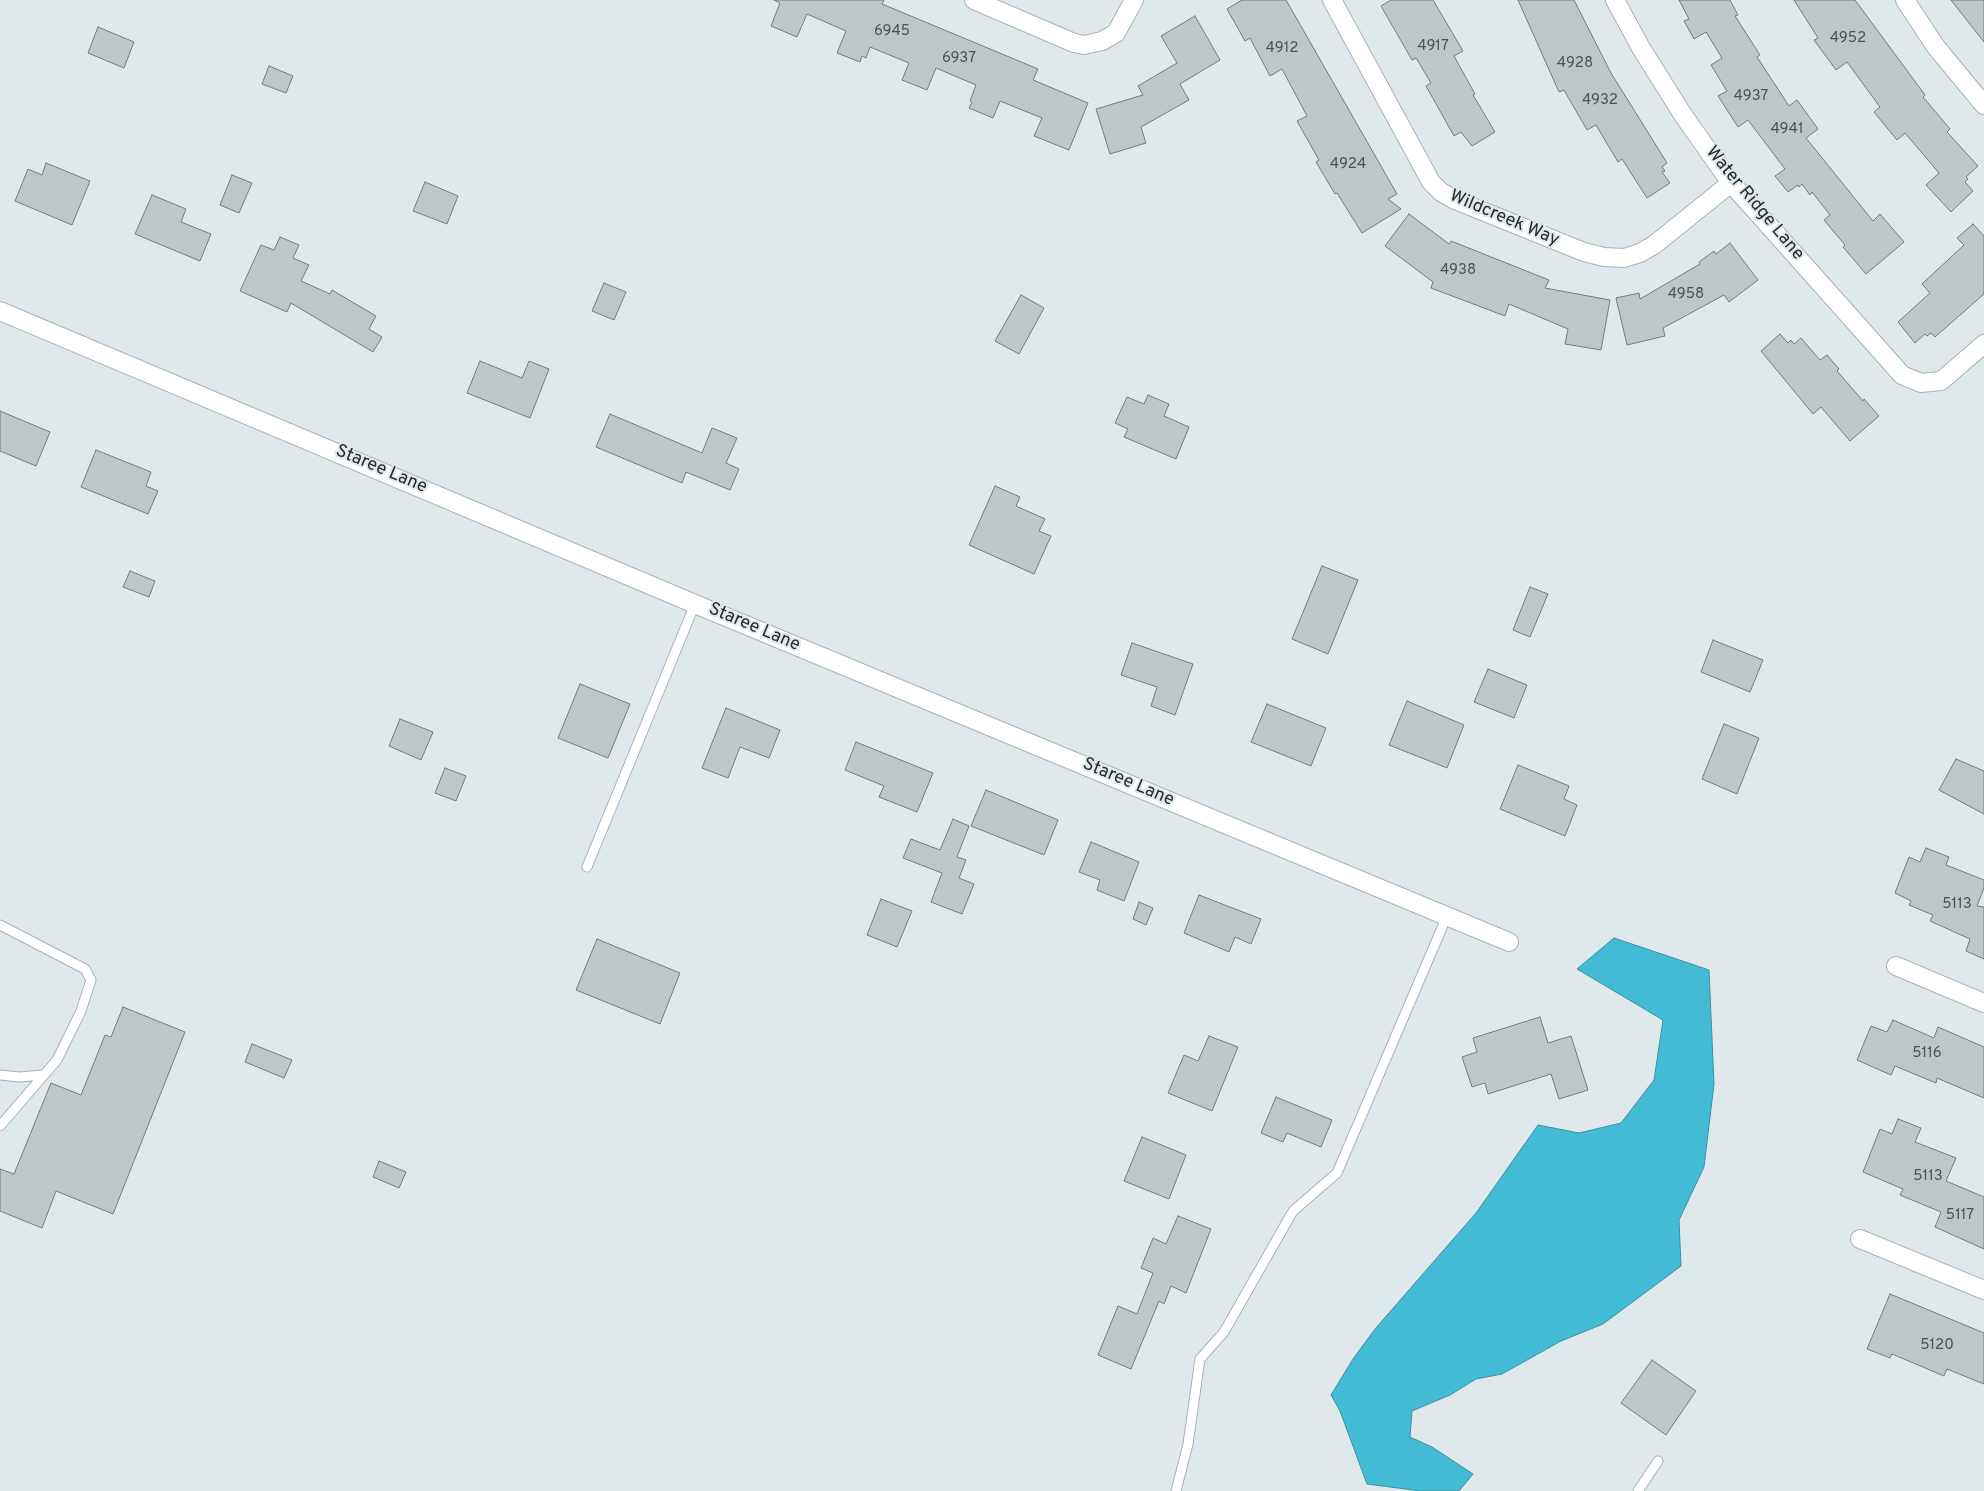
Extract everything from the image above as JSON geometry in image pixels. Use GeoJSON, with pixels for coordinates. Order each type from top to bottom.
{"type":"FeatureCollection","features":[{"type":"Feature","properties":{"kind":"street"},"geometry":{"type":"LineString","coordinates":[[974,0],[1074,44],[1084,45],[1102,41],[1116,33],[1134,0]]}},
{"type":"Feature","properties":{"kind":"street","name":"Wildcreek Way"},"geometry":{"type":"LineString","coordinates":[[1332,0],[1431,182],[1441,192],[1455,200],[1584,252],[1604,257],[1624,258],[1640,253],[1654,245],[1731,183]]}},
{"type":"Feature","properties":{"kind":"street","name":"Water Ridge Lane"},"geometry":{"type":"LineString","coordinates":[[1615,0],[1683,115],[1731,183],[1902,375],[1921,383],[1941,381],[1984,344]]}},
{"type":"Feature","properties":{"kind":"street"},"geometry":{"type":"LineString","coordinates":[[1906,0],[1936,47],[1984,105]]}},
{"type":"Feature","properties":{"kind":"street","name":"Staree Lane"},"geometry":{"type":"LineString","coordinates":[[0,311],[695,604],[1509,942]]}},
{"type":"Feature","properties":{"kind":"street"},"geometry":{"type":"LineString","coordinates":[[1896,966],[1984,1003]]}},
{"type":"Feature","properties":{"kind":"street"},"geometry":{"type":"LineString","coordinates":[[1860,1239],[1984,1290]]}},
{"type":"Feature","properties":{"kind":"lane"},"geometry":{"type":"LineString","coordinates":[[587,867],[695,604]]}},
{"type":"Feature","properties":{"kind":"lane"},"geometry":{"type":"LineString","coordinates":[[1176,1491],[1188,1444],[1200,1359],[1224,1332],[1293,1210],[1337,1173],[1447,916]]}},
{"type":"Feature","properties":{"kind":"lane"},"geometry":{"type":"LineString","coordinates":[[0,925],[85,969],[91,980],[80,1011],[61,1052],[0,1126]]}},
{"type":"Feature","properties":{"kind":"lane"},"geometry":{"type":"LineString","coordinates":[[0,1075],[19,1077],[43,1075]]}},
{"type":"Feature","properties":{"kind":"lane"},"geometry":{"type":"LineString","coordinates":[[1638,1491],[1658,1461]]}},
{"type":"Feature","properties":{"kind":"water"},"geometry":{"type":"Polygon","coordinates":[[[1614,938],[1709,970],[1714,1084],[1704,1167],[1679,1220],[1681,1266],[1603,1324],[1561,1341],[1502,1374],[1476,1379],[1450,1395],[1412,1411],[1410,1437],[1432,1447],[1473,1474],[1459,1491],[1421,1491],[1367,1484],[1340,1411],[1331,1395],[1353,1359],[1375,1329],[1476,1213],[1538,1125],[1579,1133],[1621,1123],[1654,1080],[1663,1020],[1577,969],[1614,938]]]}},
{"type":"Feature","properties":{"kind":"building"},"geometry":{"type":"Polygon","coordinates":[[[774,0],[884,0],[882,4],[1038,69],[1033,80],[1088,103],[1069,150],[1034,136],[1042,118],[1000,101],[993,118],[969,108],[976,85],[936,68],[927,90],[902,80],[909,63],[870,47],[866,58],[862,56],[860,62],[837,53],[846,31],[807,14],[797,37],[771,26],[780,3],[774,0]]]}},
{"type":"Feature","properties":{"kind":"building"},"geometry":{"type":"Polygon","coordinates":[[[1242,0],[1286,0],[1397,194],[1388,199],[1401,209],[1362,233],[1316,162],[1319,160],[1297,121],[1307,116],[1282,69],[1270,76],[1250,38],[1245,41],[1227,9],[1242,0]]]}},
{"type":"Feature","properties":{"kind":"building"},"geometry":{"type":"Polygon","coordinates":[[[1391,0],[1433,0],[1463,51],[1454,56],[1475,94],[1473,95],[1495,132],[1472,146],[1461,132],[1454,136],[1426,86],[1431,83],[1416,58],[1412,60],[1381,6],[1391,0]]]}},
{"type":"Feature","properties":{"kind":"building"},"geometry":{"type":"Polygon","coordinates":[[[1518,0],[1574,0],[1611,73],[1667,163],[1662,167],[1665,171],[1662,172],[1670,183],[1647,198],[1622,159],[1618,162],[1596,125],[1587,130],[1564,90],[1559,92],[1518,0]]]}},
{"type":"Feature","properties":{"kind":"building"},"geometry":{"type":"Polygon","coordinates":[[[1679,0],[1730,0],[1738,15],[1735,16],[1760,55],[1757,57],[1789,106],[1797,100],[1818,129],[1806,138],[1873,221],[1880,214],[1904,242],[1866,274],[1843,247],[1845,245],[1824,220],[1830,215],[1812,192],[1810,195],[1802,184],[1788,192],[1775,176],[1785,169],[1748,120],[1738,127],[1718,96],[1727,91],[1711,65],[1722,58],[1706,32],[1694,39],[1684,21],[1689,19],[1679,0]]]}},
{"type":"Feature","properties":{"kind":"building"},"geometry":{"type":"Polygon","coordinates":[[[1794,0],[1855,0],[1925,95],[1923,97],[1950,129],[1947,132],[1978,166],[1966,177],[1968,179],[1965,182],[1973,191],[1951,212],[1926,185],[1939,173],[1905,133],[1897,140],[1874,112],[1880,107],[1847,62],[1836,70],[1814,40],[1818,38],[1794,0]]]}},
{"type":"Feature","properties":{"kind":"building"},"geometry":{"type":"Polygon","coordinates":[[[1951,0],[1984,0],[1984,42],[1951,0]]]}},
{"type":"Feature","properties":{"kind":"building"},"geometry":{"type":"Polygon","coordinates":[[[1195,16],[1220,60],[1180,84],[1189,100],[1141,127],[1146,143],[1110,154],[1096,109],[1143,95],[1138,86],[1177,63],[1161,36],[1195,16]]]}},
{"type":"Feature","properties":{"kind":"building"},"geometry":{"type":"Polygon","coordinates":[[[98,27],[134,42],[124,68],[88,53],[98,27]]]}},
{"type":"Feature","properties":{"kind":"building"},"geometry":{"type":"Polygon","coordinates":[[[269,66],[293,76],[286,93],[262,84],[269,66]]]}},
{"type":"Feature","properties":{"kind":"building"},"geometry":{"type":"Polygon","coordinates":[[[46,163],[90,181],[72,225],[15,201],[28,169],[42,175],[46,163]]]}},
{"type":"Feature","properties":{"kind":"building"},"geometry":{"type":"Polygon","coordinates":[[[232,175],[252,183],[239,213],[220,205],[232,175]]]}},
{"type":"Feature","properties":{"kind":"building"},"geometry":{"type":"Polygon","coordinates":[[[425,182],[458,196],[447,224],[413,211],[425,182]]]}},
{"type":"Feature","properties":{"kind":"building"},"geometry":{"type":"Polygon","coordinates":[[[152,195],[186,209],[181,222],[211,234],[200,261],[135,234],[152,195]]]}},
{"type":"Feature","properties":{"kind":"building"},"geometry":{"type":"Polygon","coordinates":[[[1409,214],[1449,244],[1451,241],[1549,280],[1545,288],[1610,300],[1601,350],[1565,344],[1568,329],[1509,304],[1505,316],[1431,288],[1433,282],[1385,246],[1409,214]]]}},
{"type":"Feature","properties":{"kind":"building"},"geometry":{"type":"Polygon","coordinates":[[[1973,224],[1984,236],[1984,294],[1935,337],[1931,333],[1927,336],[1925,334],[1915,343],[1898,322],[1930,293],[1922,284],[1964,245],[1957,238],[1973,224]]]}},
{"type":"Feature","properties":{"kind":"building"},"geometry":{"type":"Polygon","coordinates":[[[280,237],[299,245],[293,258],[309,265],[301,281],[330,294],[332,290],[376,316],[369,329],[382,337],[373,352],[291,303],[287,312],[240,291],[261,245],[274,250],[280,237]]]}},
{"type":"Feature","properties":{"kind":"building"},"geometry":{"type":"Polygon","coordinates":[[[1730,243],[1758,280],[1729,302],[1724,295],[1663,328],[1665,336],[1627,345],[1616,298],[1639,293],[1640,299],[1700,264],[1699,262],[1714,251],[1716,254],[1730,243]]]}},
{"type":"Feature","properties":{"kind":"building"},"geometry":{"type":"Polygon","coordinates":[[[604,283],[626,292],[614,320],[592,311],[604,283]]]}},
{"type":"Feature","properties":{"kind":"building"},"geometry":{"type":"Polygon","coordinates":[[[1021,295],[1044,308],[1019,354],[995,341],[1021,295]]]}},
{"type":"Feature","properties":{"kind":"building"},"geometry":{"type":"Polygon","coordinates":[[[1780,334],[1788,343],[1791,340],[1794,344],[1801,338],[1820,360],[1827,355],[1839,369],[1837,371],[1879,416],[1850,441],[1821,407],[1813,414],[1761,351],[1780,334]]]}},
{"type":"Feature","properties":{"kind":"building"},"geometry":{"type":"Polygon","coordinates":[[[480,361],[522,378],[529,361],[549,369],[530,418],[467,393],[480,361]]]}},
{"type":"Feature","properties":{"kind":"building"},"geometry":{"type":"Polygon","coordinates":[[[1148,395],[1169,404],[1164,416],[1189,427],[1176,459],[1124,437],[1128,429],[1115,423],[1127,397],[1144,404],[1148,395]]]}},
{"type":"Feature","properties":{"kind":"building"},"geometry":{"type":"Polygon","coordinates":[[[0,411],[50,432],[36,466],[0,451],[0,411]]]}},
{"type":"Feature","properties":{"kind":"building"},"geometry":{"type":"Polygon","coordinates":[[[610,414],[702,453],[712,428],[737,438],[726,463],[739,469],[730,490],[686,472],[682,483],[596,447],[610,414]]]}},
{"type":"Feature","properties":{"kind":"building"},"geometry":{"type":"Polygon","coordinates":[[[96,450],[151,472],[146,486],[158,491],[148,514],[81,487],[96,450]]]}},
{"type":"Feature","properties":{"kind":"building"},"geometry":{"type":"Polygon","coordinates":[[[995,486],[1020,497],[1016,506],[1045,519],[1039,531],[1051,536],[1034,574],[969,545],[995,486]]]}},
{"type":"Feature","properties":{"kind":"building"},"geometry":{"type":"Polygon","coordinates":[[[1322,566],[1358,580],[1328,654],[1292,639],[1322,566]]]}},
{"type":"Feature","properties":{"kind":"building"},"geometry":{"type":"Polygon","coordinates":[[[130,571],[155,581],[149,597],[123,587],[130,571]]]}},
{"type":"Feature","properties":{"kind":"building"},"geometry":{"type":"Polygon","coordinates":[[[1530,587],[1548,594],[1530,637],[1513,630],[1530,587]]]}},
{"type":"Feature","properties":{"kind":"building"},"geometry":{"type":"Polygon","coordinates":[[[1713,640],[1763,660],[1750,692],[1701,672],[1713,640]]]}},
{"type":"Feature","properties":{"kind":"building"},"geometry":{"type":"Polygon","coordinates":[[[1132,643],[1193,664],[1175,715],[1151,706],[1157,687],[1121,675],[1132,643]]]}},
{"type":"Feature","properties":{"kind":"building"},"geometry":{"type":"Polygon","coordinates":[[[1488,669],[1527,685],[1514,718],[1474,702],[1488,669]]]}},
{"type":"Feature","properties":{"kind":"building"},"geometry":{"type":"Polygon","coordinates":[[[580,684],[630,704],[608,758],[558,738],[580,684]]]}},
{"type":"Feature","properties":{"kind":"building"},"geometry":{"type":"Polygon","coordinates":[[[1407,701],[1464,725],[1447,768],[1389,745],[1407,701]]]}},
{"type":"Feature","properties":{"kind":"building"},"geometry":{"type":"Polygon","coordinates":[[[1267,704],[1326,728],[1311,766],[1251,742],[1267,704]]]}},
{"type":"Feature","properties":{"kind":"building"},"geometry":{"type":"Polygon","coordinates":[[[726,708],[780,730],[769,758],[740,747],[728,778],[702,768],[726,708]]]}},
{"type":"Feature","properties":{"kind":"building"},"geometry":{"type":"Polygon","coordinates":[[[400,719],[433,732],[421,760],[389,746],[400,719]]]}},
{"type":"Feature","properties":{"kind":"building"},"geometry":{"type":"Polygon","coordinates":[[[1724,724],[1759,738],[1737,794],[1702,779],[1724,724]]]}},
{"type":"Feature","properties":{"kind":"building"},"geometry":{"type":"Polygon","coordinates":[[[856,742],[933,773],[917,812],[879,797],[884,786],[845,770],[856,742]]]}},
{"type":"Feature","properties":{"kind":"building"},"geometry":{"type":"Polygon","coordinates":[[[1956,759],[1984,771],[1984,814],[1939,790],[1956,759]]]}},
{"type":"Feature","properties":{"kind":"building"},"geometry":{"type":"Polygon","coordinates":[[[1518,765],[1569,786],[1564,799],[1577,805],[1565,836],[1500,809],[1518,765]]]}},
{"type":"Feature","properties":{"kind":"building"},"geometry":{"type":"Polygon","coordinates":[[[445,768],[466,776],[456,801],[435,793],[445,768]]]}},
{"type":"Feature","properties":{"kind":"building"},"geometry":{"type":"Polygon","coordinates":[[[986,790],[1058,820],[1044,855],[971,826],[986,790]]]}},
{"type":"Feature","properties":{"kind":"building"},"geometry":{"type":"Polygon","coordinates":[[[953,819],[969,826],[957,857],[966,860],[959,878],[974,884],[962,914],[931,902],[942,873],[903,858],[911,839],[940,850],[953,819]]]}},
{"type":"Feature","properties":{"kind":"building"},"geometry":{"type":"Polygon","coordinates":[[[1091,842],[1139,862],[1124,901],[1097,890],[1100,880],[1079,872],[1091,842]]]}},
{"type":"Feature","properties":{"kind":"building"},"geometry":{"type":"Polygon","coordinates":[[[1926,848],[1949,857],[1946,865],[1984,880],[1984,888],[1977,906],[1984,907],[1984,959],[1966,951],[1970,939],[1930,921],[1933,915],[1909,905],[1911,901],[1895,893],[1909,857],[1920,862],[1926,848]]]}},
{"type":"Feature","properties":{"kind":"building"},"geometry":{"type":"Polygon","coordinates":[[[1199,895],[1261,919],[1251,944],[1235,937],[1229,952],[1184,933],[1199,895]]]}},
{"type":"Feature","properties":{"kind":"building"},"geometry":{"type":"Polygon","coordinates":[[[881,899],[912,911],[897,947],[867,935],[881,899]]]}},
{"type":"Feature","properties":{"kind":"building"},"geometry":{"type":"Polygon","coordinates":[[[1139,902],[1153,908],[1146,925],[1133,919],[1139,902]]]}},
{"type":"Feature","properties":{"kind":"building"},"geometry":{"type":"Polygon","coordinates":[[[597,939],[680,973],[660,1024],[576,990],[597,939]]]}},
{"type":"Feature","properties":{"kind":"building"},"geometry":{"type":"Polygon","coordinates":[[[123,1007],[185,1032],[113,1214],[56,1191],[42,1228],[0,1211],[0,1169],[14,1174],[51,1083],[81,1095],[105,1035],[111,1037],[123,1007]]]}},
{"type":"Feature","properties":{"kind":"building"},"geometry":{"type":"Polygon","coordinates":[[[1540,1017],[1548,1043],[1571,1036],[1588,1090],[1559,1099],[1551,1074],[1488,1094],[1485,1083],[1472,1087],[1462,1057],[1477,1052],[1473,1038],[1540,1017]]]}},
{"type":"Feature","properties":{"kind":"building"},"geometry":{"type":"Polygon","coordinates":[[[1893,1020],[1934,1038],[1938,1027],[1984,1047],[1984,1098],[1937,1078],[1936,1083],[1895,1066],[1891,1075],[1857,1060],[1871,1026],[1887,1032],[1893,1020]]]}},
{"type":"Feature","properties":{"kind":"building"},"geometry":{"type":"Polygon","coordinates":[[[1209,1036],[1238,1047],[1212,1111],[1168,1093],[1184,1055],[1198,1061],[1209,1036]]]}},
{"type":"Feature","properties":{"kind":"building"},"geometry":{"type":"Polygon","coordinates":[[[252,1044],[292,1060],[284,1078],[245,1062],[252,1044]]]}},
{"type":"Feature","properties":{"kind":"building"},"geometry":{"type":"Polygon","coordinates":[[[1276,1097],[1332,1120],[1321,1147],[1287,1133],[1283,1142],[1261,1133],[1276,1097]]]}},
{"type":"Feature","properties":{"kind":"building"},"geometry":{"type":"Polygon","coordinates":[[[1898,1119],[1921,1128],[1915,1142],[1956,1158],[1946,1181],[1984,1197],[1984,1249],[1935,1227],[1941,1212],[1900,1195],[1903,1189],[1863,1172],[1880,1129],[1892,1134],[1898,1119]]]}},
{"type":"Feature","properties":{"kind":"building"},"geometry":{"type":"Polygon","coordinates":[[[1142,1137],[1186,1155],[1169,1199],[1124,1181],[1142,1137]]]}},
{"type":"Feature","properties":{"kind":"building"},"geometry":{"type":"Polygon","coordinates":[[[379,1161],[406,1172],[399,1188],[373,1177],[379,1161]]]}},
{"type":"Feature","properties":{"kind":"building"},"geometry":{"type":"Polygon","coordinates":[[[1178,1216],[1211,1229],[1186,1293],[1171,1286],[1164,1304],[1159,1301],[1131,1369],[1098,1355],[1118,1306],[1137,1314],[1153,1273],[1141,1268],[1153,1238],[1166,1244],[1178,1216]]]}},
{"type":"Feature","properties":{"kind":"building"},"geometry":{"type":"Polygon","coordinates":[[[1890,1294],[1984,1333],[1984,1384],[1947,1369],[1944,1376],[1892,1354],[1890,1358],[1867,1349],[1890,1294]]]}},
{"type":"Feature","properties":{"kind":"building"},"geometry":{"type":"Polygon","coordinates":[[[1652,1360],[1696,1391],[1666,1435],[1621,1403],[1652,1360]]]}}]}
